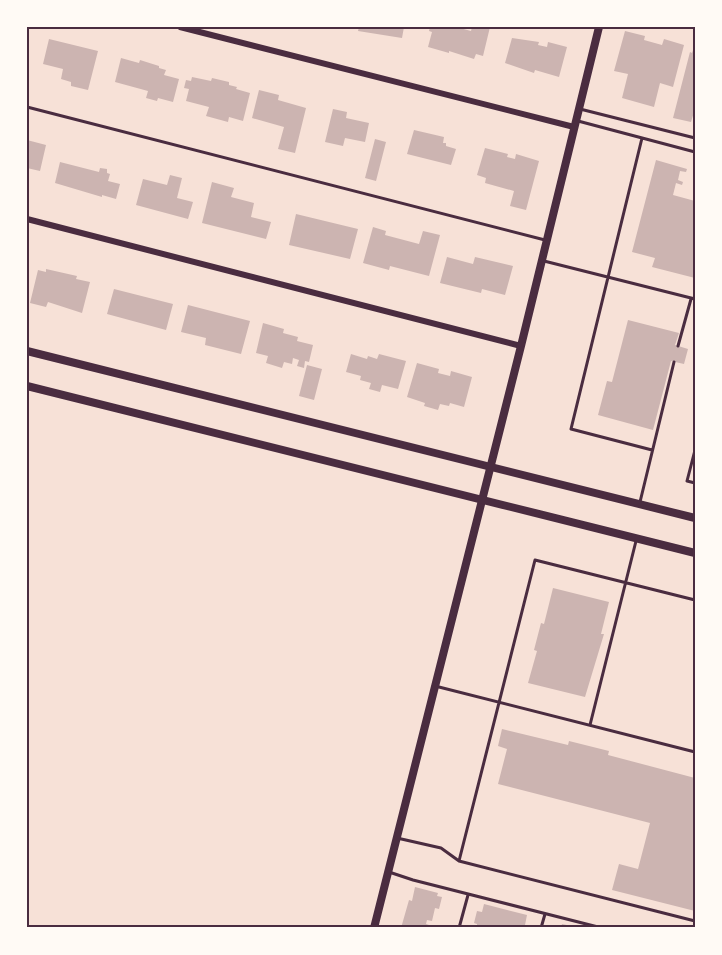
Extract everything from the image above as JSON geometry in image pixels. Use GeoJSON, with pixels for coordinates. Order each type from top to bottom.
{"type":"FeatureCollection","features":[{"type":"Feature","properties":{"kind":"main road"},"geometry":{"type":"LineString","coordinates":[[27,351],[695,518]]}},
{"type":"Feature","properties":{"kind":"main road"},"geometry":{"type":"LineString","coordinates":[[27,386],[695,553]]}},
{"type":"Feature","properties":{"kind":"street"},"geometry":{"type":"LineString","coordinates":[[180,27],[574,124]]}},
{"type":"Feature","properties":{"kind":"street"},"geometry":{"type":"LineString","coordinates":[[374,928],[599,27]]}},
{"type":"Feature","properties":{"kind":"street"},"geometry":{"type":"LineString","coordinates":[[27,219],[521,346]]}},
{"type":"Feature","properties":{"kind":"lane"},"geometry":{"type":"LineString","coordinates":[[27,107],[546,240]]}},
{"type":"Feature","properties":{"kind":"lane"},"geometry":{"type":"LineString","coordinates":[[578,108],[695,138]]}},
{"type":"Feature","properties":{"kind":"lane"},"geometry":{"type":"LineString","coordinates":[[574,124],[695,152]]}},
{"type":"Feature","properties":{"kind":"lane"},"geometry":{"type":"LineString","coordinates":[[642,138],[571,429],[652,450]]}},
{"type":"Feature","properties":{"kind":"lane"},"geometry":{"type":"LineString","coordinates":[[542,260],[693,299],[678,346]]}},
{"type":"Feature","properties":{"kind":"lane"},"geometry":{"type":"LineString","coordinates":[[640,504],[674,362]]}},
{"type":"Feature","properties":{"kind":"lane"},"geometry":{"type":"LineString","coordinates":[[695,450],[687,481],[695,483]]}},
{"type":"Feature","properties":{"kind":"lane"},"geometry":{"type":"LineString","coordinates":[[590,725],[637,538]]}},
{"type":"Feature","properties":{"kind":"lane"},"geometry":{"type":"LineString","coordinates":[[459,861],[535,560],[695,600]]}},
{"type":"Feature","properties":{"kind":"lane"},"geometry":{"type":"LineString","coordinates":[[435,686],[695,752]]}},
{"type":"Feature","properties":{"kind":"lane"},"geometry":{"type":"LineString","coordinates":[[396,838],[441,848],[459,861],[695,921]]}},
{"type":"Feature","properties":{"kind":"lane"},"geometry":{"type":"LineString","coordinates":[[388,872],[602,928]]}},
{"type":"Feature","properties":{"kind":"lane"},"geometry":{"type":"LineString","coordinates":[[459,928],[468,894]]}},
{"type":"Feature","properties":{"kind":"lane"},"geometry":{"type":"LineString","coordinates":[[541,928],[545,914]]}},
{"type":"Feature","properties":{"kind":"building"},"geometry":{"type":"Polygon","coordinates":[[[359,27],[404,27],[402,38],[358,31],[359,27]]]}},
{"type":"Feature","properties":{"kind":"building"},"geometry":{"type":"Polygon","coordinates":[[[430,27],[456,27],[471,31],[472,27],[490,27],[483,56],[476,54],[474,59],[428,47],[432,32],[429,31],[430,27]]]}},
{"type":"Feature","properties":{"kind":"building"},"geometry":{"type":"Polygon","coordinates":[[[625,31],[645,36],[644,40],[662,45],[664,39],[684,45],[673,87],[660,83],[654,107],[622,98],[628,74],[614,71],[625,31]]]}},
{"type":"Feature","properties":{"kind":"building"},"geometry":{"type":"Polygon","coordinates":[[[512,38],[539,42],[538,45],[547,47],[548,42],[567,47],[559,77],[535,70],[534,73],[505,63],[512,38]]]}},
{"type":"Feature","properties":{"kind":"building"},"geometry":{"type":"Polygon","coordinates":[[[49,39],[98,51],[88,90],[71,86],[71,82],[61,79],[63,69],[43,64],[49,39]]]}},
{"type":"Feature","properties":{"kind":"building"},"geometry":{"type":"Polygon","coordinates":[[[693,50],[695,51],[695,109],[691,122],[673,118],[690,52],[692,53],[693,50]]]}},
{"type":"Feature","properties":{"kind":"building"},"geometry":{"type":"Polygon","coordinates":[[[121,58],[139,63],[140,60],[159,66],[166,70],[164,75],[179,79],[173,102],[146,98],[148,91],[115,82],[121,58]]]}},
{"type":"Feature","properties":{"kind":"building"},"geometry":{"type":"Polygon","coordinates":[[[192,77],[229,82],[229,85],[237,87],[236,89],[250,93],[243,121],[229,117],[228,122],[206,116],[209,107],[186,101],[189,89],[184,88],[186,80],[191,81],[192,77]]]}},
{"type":"Feature","properties":{"kind":"building"},"geometry":{"type":"Polygon","coordinates":[[[259,90],[279,95],[278,100],[306,108],[295,153],[278,149],[284,127],[252,118],[259,90]]]}},
{"type":"Feature","properties":{"kind":"building"},"geometry":{"type":"Polygon","coordinates":[[[333,109],[347,112],[346,118],[369,123],[365,142],[345,138],[343,146],[325,142],[333,109]]]}},
{"type":"Feature","properties":{"kind":"building"},"geometry":{"type":"Polygon","coordinates":[[[414,130],[444,137],[443,143],[446,143],[446,146],[456,149],[451,165],[407,154],[414,130]]]}},
{"type":"Feature","properties":{"kind":"building"},"geometry":{"type":"Polygon","coordinates":[[[375,139],[386,142],[376,181],[365,178],[375,139]]]}},
{"type":"Feature","properties":{"kind":"building"},"geometry":{"type":"Polygon","coordinates":[[[27,140],[46,145],[40,171],[27,168],[27,140]]]}},
{"type":"Feature","properties":{"kind":"building"},"geometry":{"type":"Polygon","coordinates":[[[485,148],[508,154],[507,157],[515,159],[516,154],[539,161],[526,210],[510,206],[514,191],[485,183],[486,178],[477,175],[485,148]]]}},
{"type":"Feature","properties":{"kind":"building"},"geometry":{"type":"Polygon","coordinates":[[[656,160],[687,169],[686,172],[680,171],[678,180],[683,182],[682,185],[676,183],[673,195],[695,201],[695,278],[652,267],[655,258],[632,252],[656,160]]]}},
{"type":"Feature","properties":{"kind":"building"},"geometry":{"type":"Polygon","coordinates":[[[60,162],[99,172],[100,168],[107,169],[107,173],[110,174],[108,181],[120,184],[116,199],[55,183],[60,162]]]}},
{"type":"Feature","properties":{"kind":"building"},"geometry":{"type":"Polygon","coordinates":[[[170,175],[182,178],[177,198],[193,202],[188,219],[136,205],[143,179],[167,185],[170,175]]]}},
{"type":"Feature","properties":{"kind":"building"},"geometry":{"type":"Polygon","coordinates":[[[212,182],[234,188],[231,197],[254,203],[251,217],[271,222],[266,239],[202,223],[212,182]]]}},
{"type":"Feature","properties":{"kind":"building"},"geometry":{"type":"Polygon","coordinates":[[[296,214],[358,229],[350,259],[289,245],[296,214]]]}},
{"type":"Feature","properties":{"kind":"building"},"geometry":{"type":"Polygon","coordinates":[[[373,227],[386,231],[385,235],[419,244],[423,231],[440,235],[429,276],[390,266],[389,270],[363,263],[373,227]]]}},
{"type":"Feature","properties":{"kind":"building"},"geometry":{"type":"Polygon","coordinates":[[[447,257],[473,264],[475,257],[513,266],[505,295],[482,289],[481,293],[440,283],[447,257]]]}},
{"type":"Feature","properties":{"kind":"building"},"geometry":{"type":"Polygon","coordinates":[[[46,269],[77,276],[76,279],[90,282],[82,313],[48,302],[46,307],[30,303],[38,270],[46,272],[46,269]]]}},
{"type":"Feature","properties":{"kind":"building"},"geometry":{"type":"Polygon","coordinates":[[[114,289],[173,304],[166,330],[107,314],[114,289]]]}},
{"type":"Feature","properties":{"kind":"building"},"geometry":{"type":"Polygon","coordinates":[[[188,305],[250,321],[241,354],[205,345],[206,338],[181,332],[188,305]]]}},
{"type":"Feature","properties":{"kind":"building"},"geometry":{"type":"Polygon","coordinates":[[[628,320],[679,333],[675,345],[688,349],[684,364],[671,361],[653,430],[598,415],[607,381],[612,382],[628,320]]]}},
{"type":"Feature","properties":{"kind":"building"},"geometry":{"type":"Polygon","coordinates":[[[263,323],[284,329],[283,333],[298,337],[297,341],[313,345],[309,362],[305,361],[304,368],[297,366],[299,360],[293,358],[292,364],[284,362],[282,368],[266,363],[268,356],[256,353],[263,323]]]}},
{"type":"Feature","properties":{"kind":"building"},"geometry":{"type":"Polygon","coordinates":[[[351,354],[367,359],[368,356],[377,359],[379,354],[406,361],[398,389],[382,385],[380,392],[369,389],[371,383],[360,380],[361,376],[346,372],[351,354]]]}},
{"type":"Feature","properties":{"kind":"building"},"geometry":{"type":"Polygon","coordinates":[[[417,363],[439,369],[438,373],[450,376],[451,371],[472,377],[464,407],[450,403],[449,406],[440,404],[438,410],[407,397],[417,363]]]}},
{"type":"Feature","properties":{"kind":"building"},"geometry":{"type":"Polygon","coordinates":[[[307,365],[322,369],[314,400],[299,396],[307,365]]]}},
{"type":"Feature","properties":{"kind":"building"},"geometry":{"type":"Polygon","coordinates":[[[553,588],[609,602],[601,634],[604,634],[585,697],[528,683],[537,651],[534,650],[541,623],[544,624],[553,588]]]}},
{"type":"Feature","properties":{"kind":"building"},"geometry":{"type":"Polygon","coordinates":[[[502,729],[568,745],[569,741],[609,751],[608,755],[695,778],[695,911],[612,890],[619,864],[638,869],[650,823],[498,784],[507,749],[498,746],[502,729]]]}},
{"type":"Feature","properties":{"kind":"building"},"geometry":{"type":"Polygon","coordinates":[[[415,887],[438,893],[437,896],[442,897],[439,909],[435,908],[432,921],[427,920],[426,924],[432,928],[401,928],[415,887]]]}},
{"type":"Feature","properties":{"kind":"building"},"geometry":{"type":"Polygon","coordinates":[[[484,904],[527,915],[525,925],[529,928],[471,928],[471,925],[477,926],[474,923],[477,911],[482,912],[484,904]]]}},
{"type":"Feature","properties":{"kind":"building"},"geometry":{"type":"Polygon","coordinates":[[[562,924],[576,927],[576,928],[561,928],[562,924]]]}}]}
